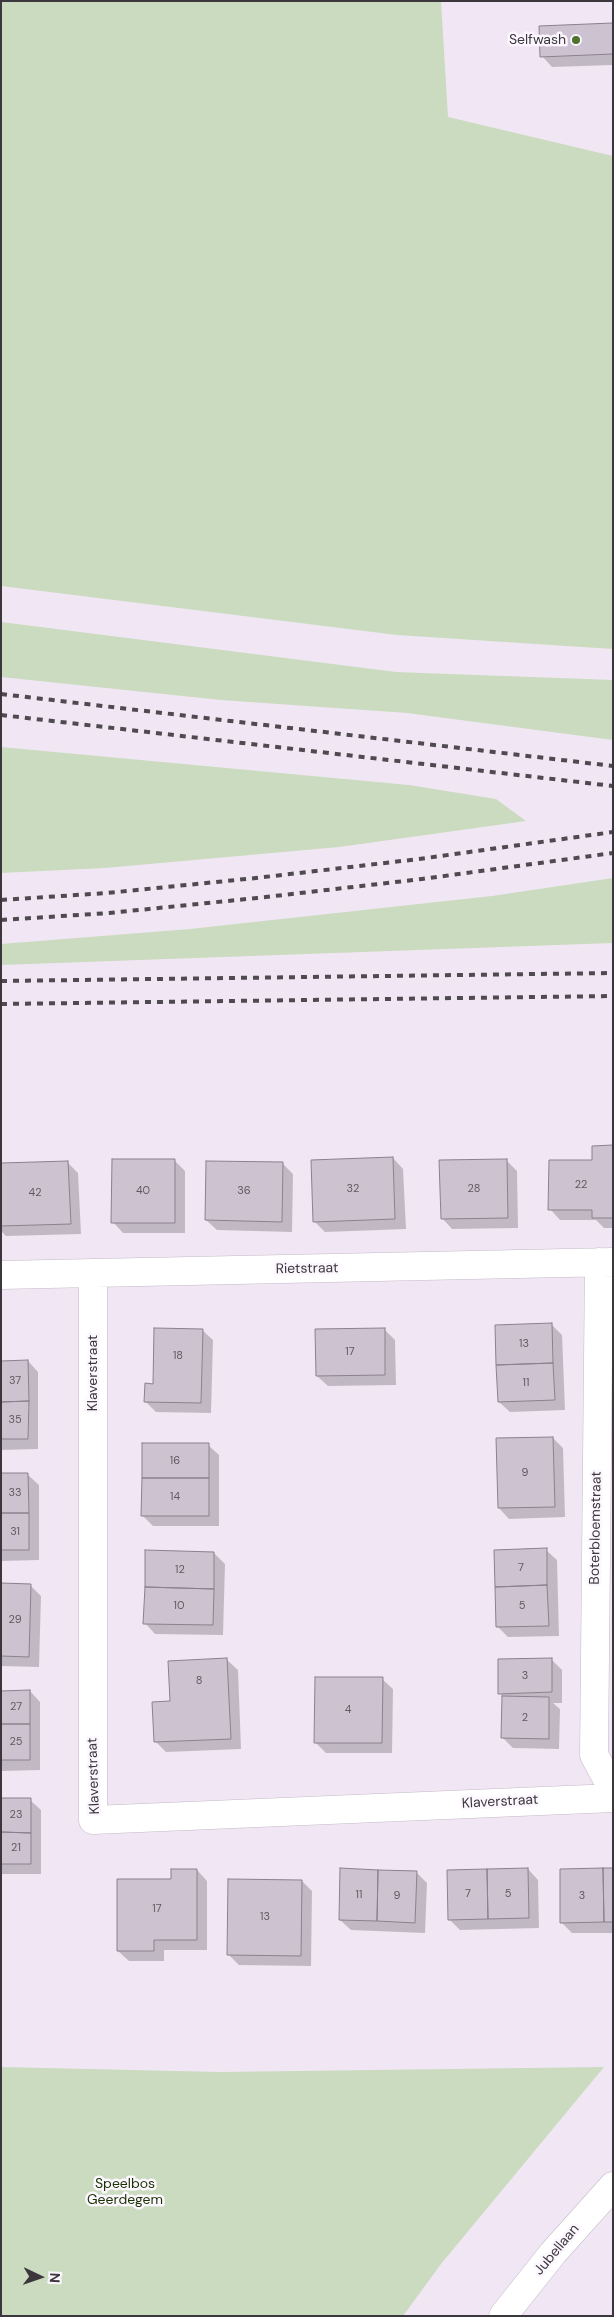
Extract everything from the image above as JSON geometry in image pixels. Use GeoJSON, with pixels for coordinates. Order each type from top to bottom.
{"type":"FeatureCollection","features":[{"type":"Feature","properties":{"kind":"street","name":"Rietstraat"},"geometry":{"type":"LineString","coordinates":[[1,1275],[93,1275],[606,1262]]}},
{"type":"Feature","properties":{"kind":"street","name":"Boterbloemstraat"},"geometry":{"type":"LineString","coordinates":[[606,1262],[594,1755],[613,1790]]}},
{"type":"Feature","properties":{"kind":"street","name":"Klaverstraat"},"geometry":{"type":"LineString","coordinates":[[93,1275],[93,1820],[613,1798]]}},
{"type":"Feature","properties":{"kind":"street","name":"Jubellaan"},"geometry":{"type":"LineString","coordinates":[[503,2316],[553,2253],[613,2186]]}},
{"type":"Feature","properties":{"kind":"green space"},"geometry":{"type":"Polygon","coordinates":[[[1,1],[441,1],[448,117],[613,156],[613,649],[397,635],[1,586],[1,1]]]}},
{"type":"Feature","properties":{"kind":"green space"},"geometry":{"type":"Polygon","coordinates":[[[1,622],[396,672],[613,680],[613,740],[407,713],[221,700],[1,677],[1,622]]]}},
{"type":"Feature","properties":{"kind":"green space"},"geometry":{"type":"Polygon","coordinates":[[[1,747],[409,785],[496,799],[526,821],[339,847],[105,868],[1,873],[1,747]]]}},
{"type":"Feature","properties":{"kind":"green space"},"geometry":{"type":"Polygon","coordinates":[[[613,878],[613,943],[1,965],[1,944],[190,929],[492,896],[613,878]]]}},
{"type":"Feature","properties":{"kind":"green space","name":"Speelbos Geerdegem"},"geometry":{"type":"Polygon","coordinates":[[[1,2067],[220,2072],[604,2067],[441,2264],[403,2316],[1,2316],[1,2067]]]}},
{"type":"Feature","properties":{"kind":"building","name":"Selfwash"},"geometry":{"type":"Polygon","coordinates":[[[613,23],[613,54],[540,57],[539,26],[613,23]]]}},
{"type":"Feature","properties":{"kind":"building"},"geometry":{"type":"Polygon","coordinates":[[[613,1145],[613,1218],[592,1218],[592,1210],[548,1210],[549,1160],[592,1160],[592,1146],[613,1145]]]}},
{"type":"Feature","properties":{"kind":"building"},"geometry":{"type":"Polygon","coordinates":[[[393,1157],[395,1219],[313,1222],[311,1160],[393,1157]]]}},
{"type":"Feature","properties":{"kind":"building"},"geometry":{"type":"Polygon","coordinates":[[[112,1159],[175,1159],[175,1223],[111,1223],[112,1159]]]}},
{"type":"Feature","properties":{"kind":"building"},"geometry":{"type":"Polygon","coordinates":[[[507,1159],[508,1218],[441,1219],[439,1160],[507,1159]]]}},
{"type":"Feature","properties":{"kind":"building"},"geometry":{"type":"Polygon","coordinates":[[[68,1161],[71,1224],[1,1226],[1,1163],[68,1161]]]}},
{"type":"Feature","properties":{"kind":"building"},"geometry":{"type":"Polygon","coordinates":[[[206,1161],[283,1162],[282,1222],[205,1220],[206,1161]]]}},
{"type":"Feature","properties":{"kind":"building"},"geometry":{"type":"Polygon","coordinates":[[[552,1323],[553,1363],[496,1365],[495,1325],[552,1323]]]}},
{"type":"Feature","properties":{"kind":"building"},"geometry":{"type":"Polygon","coordinates":[[[154,1328],[203,1329],[201,1403],[144,1402],[145,1383],[153,1384],[154,1328]]]}},
{"type":"Feature","properties":{"kind":"building"},"geometry":{"type":"Polygon","coordinates":[[[385,1328],[385,1375],[316,1376],[315,1329],[385,1328]]]}},
{"type":"Feature","properties":{"kind":"building"},"geometry":{"type":"Polygon","coordinates":[[[28,1360],[29,1401],[1,1402],[1,1361],[28,1360]]]}},
{"type":"Feature","properties":{"kind":"building"},"geometry":{"type":"Polygon","coordinates":[[[553,1363],[555,1400],[498,1402],[496,1365],[553,1363]]]}},
{"type":"Feature","properties":{"kind":"building"},"geometry":{"type":"Polygon","coordinates":[[[29,1401],[28,1439],[1,1439],[1,1402],[29,1401]]]}},
{"type":"Feature","properties":{"kind":"building"},"geometry":{"type":"Polygon","coordinates":[[[553,1437],[555,1507],[498,1508],[496,1438],[553,1437]]]}},
{"type":"Feature","properties":{"kind":"building"},"geometry":{"type":"Polygon","coordinates":[[[142,1443],[209,1443],[209,1478],[142,1478],[142,1443]]]}},
{"type":"Feature","properties":{"kind":"building"},"geometry":{"type":"Polygon","coordinates":[[[1,1473],[28,1473],[29,1513],[1,1513],[1,1473]]]}},
{"type":"Feature","properties":{"kind":"building"},"geometry":{"type":"Polygon","coordinates":[[[142,1478],[209,1478],[209,1516],[141,1516],[142,1478]]]}},
{"type":"Feature","properties":{"kind":"building"},"geometry":{"type":"Polygon","coordinates":[[[1,1513],[29,1513],[29,1550],[1,1550],[1,1513]]]}},
{"type":"Feature","properties":{"kind":"building"},"geometry":{"type":"Polygon","coordinates":[[[547,1548],[547,1585],[495,1587],[494,1550],[547,1548]]]}},
{"type":"Feature","properties":{"kind":"building"},"geometry":{"type":"Polygon","coordinates":[[[145,1550],[214,1552],[214,1589],[145,1587],[145,1550]]]}},
{"type":"Feature","properties":{"kind":"building"},"geometry":{"type":"Polygon","coordinates":[[[1,1583],[31,1584],[29,1657],[1,1656],[1,1583]]]}},
{"type":"Feature","properties":{"kind":"building"},"geometry":{"type":"Polygon","coordinates":[[[547,1585],[549,1626],[496,1627],[495,1587],[547,1585]]]}},
{"type":"Feature","properties":{"kind":"building"},"geometry":{"type":"Polygon","coordinates":[[[145,1587],[214,1589],[213,1625],[143,1624],[145,1587]]]}},
{"type":"Feature","properties":{"kind":"building"},"geometry":{"type":"Polygon","coordinates":[[[227,1658],[231,1739],[154,1742],[152,1702],[170,1701],[168,1661],[227,1658]]]}},
{"type":"Feature","properties":{"kind":"building"},"geometry":{"type":"Polygon","coordinates":[[[552,1658],[552,1692],[498,1694],[498,1659],[552,1658]]]}},
{"type":"Feature","properties":{"kind":"building"},"geometry":{"type":"Polygon","coordinates":[[[315,1677],[383,1677],[382,1743],[314,1743],[315,1677]]]}},
{"type":"Feature","properties":{"kind":"building"},"geometry":{"type":"Polygon","coordinates":[[[30,1690],[30,1724],[1,1724],[1,1691],[30,1690]]]}},
{"type":"Feature","properties":{"kind":"building"},"geometry":{"type":"Polygon","coordinates":[[[502,1696],[549,1697],[549,1739],[501,1738],[502,1696]]]}},
{"type":"Feature","properties":{"kind":"building"},"geometry":{"type":"Polygon","coordinates":[[[1,1724],[30,1724],[30,1760],[1,1760],[1,1724]]]}},
{"type":"Feature","properties":{"kind":"building"},"geometry":{"type":"Polygon","coordinates":[[[1,1798],[31,1798],[31,1833],[1,1832],[1,1798]]]}},
{"type":"Feature","properties":{"kind":"building"},"geometry":{"type":"Polygon","coordinates":[[[1,1832],[31,1833],[31,1864],[1,1864],[1,1832]]]}},
{"type":"Feature","properties":{"kind":"building"},"geometry":{"type":"Polygon","coordinates":[[[340,1868],[378,1870],[377,1921],[339,1920],[340,1868]]]}},
{"type":"Feature","properties":{"kind":"building"},"geometry":{"type":"Polygon","coordinates":[[[528,1868],[529,1918],[488,1919],[487,1869],[528,1868]]]}},
{"type":"Feature","properties":{"kind":"building"},"geometry":{"type":"Polygon","coordinates":[[[603,1868],[613,1868],[613,1922],[604,1922],[603,1868]]]}},
{"type":"Feature","properties":{"kind":"building"},"geometry":{"type":"Polygon","coordinates":[[[603,1868],[604,1922],[560,1923],[560,1869],[603,1868]]]}},
{"type":"Feature","properties":{"kind":"building"},"geometry":{"type":"Polygon","coordinates":[[[171,1869],[197,1869],[197,1940],[154,1940],[154,1951],[117,1951],[117,1879],[171,1879],[171,1869]]]}},
{"type":"Feature","properties":{"kind":"building"},"geometry":{"type":"Polygon","coordinates":[[[487,1869],[488,1919],[448,1920],[447,1870],[487,1869]]]}},
{"type":"Feature","properties":{"kind":"building"},"geometry":{"type":"Polygon","coordinates":[[[378,1870],[417,1871],[415,1923],[377,1921],[378,1870]]]}},
{"type":"Feature","properties":{"kind":"building"},"geometry":{"type":"Polygon","coordinates":[[[228,1879],[302,1880],[301,1956],[227,1955],[228,1879]]]}},
{"type":"Feature","properties":{"kind":"railway"},"geometry":{"type":"LineString","coordinates":[[1,694],[613,766]]}},
{"type":"Feature","properties":{"kind":"railway"},"geometry":{"type":"LineString","coordinates":[[1,715],[613,786]]}},
{"type":"Feature","properties":{"kind":"railway"},"geometry":{"type":"LineString","coordinates":[[1,900],[107,893],[256,878],[419,859],[613,832]]}},
{"type":"Feature","properties":{"kind":"railway"},"geometry":{"type":"LineString","coordinates":[[1,920],[109,913],[257,898],[422,879],[613,853]]}},
{"type":"Feature","properties":{"kind":"railway"},"geometry":{"type":"LineString","coordinates":[[1,981],[613,973]]}},
{"type":"Feature","properties":{"kind":"railway"},"geometry":{"type":"LineString","coordinates":[[1,1004],[613,996]]}},
{"type":"Feature","properties":{"kind":"place","name":"Selfwash"},"geometry":{"type":"Point","coordinates":[576,40]}}]}
